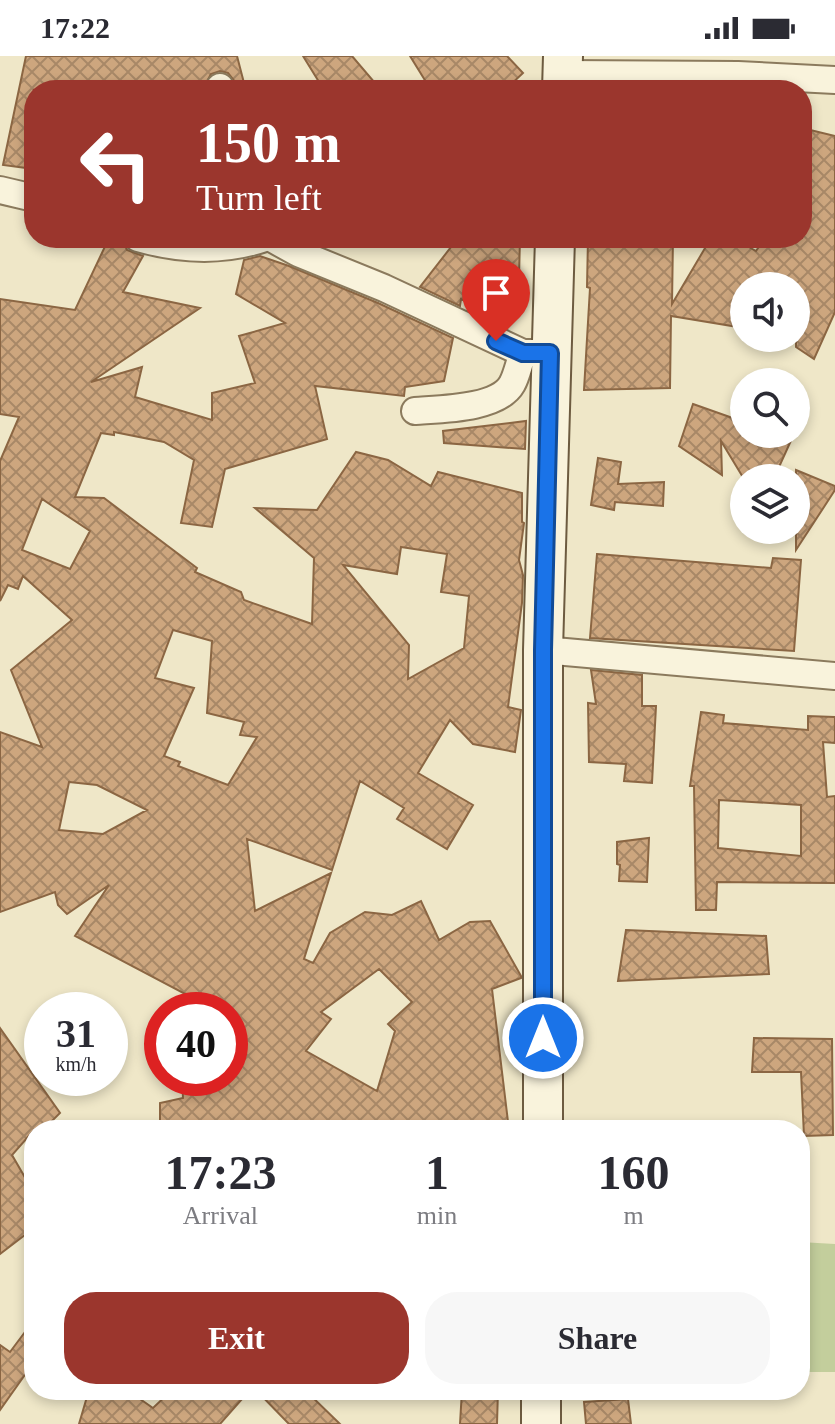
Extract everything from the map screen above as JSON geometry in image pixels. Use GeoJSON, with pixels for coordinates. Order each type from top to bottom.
{"type":"FeatureCollection","features":[{"type":"Feature","properties":{"kind":"street"},"geometry":{"type":"LineString","coordinates":[[563,73],[739,66],[835,80]]}},
{"type":"Feature","properties":{"kind":"street"},"geometry":{"type":"LineString","coordinates":[[0,190],[24,196]]}},
{"type":"Feature","properties":{"kind":"street"},"geometry":{"type":"LineString","coordinates":[[288,248],[536,353]]}},
{"type":"Feature","properties":{"kind":"street"},"geometry":{"type":"LineString","coordinates":[[543,1120],[543,650],[536,353],[553,248]]}},
{"type":"Feature","properties":{"kind":"street"},"geometry":{"type":"LineString","coordinates":[[415,411],[487,402],[511,387],[536,353]]}},
{"type":"Feature","properties":{"kind":"street"},"geometry":{"type":"LineString","coordinates":[[543,650],[835,676]]}},
{"type":"Feature","properties":{"kind":"street"},"geometry":{"type":"LineString","coordinates":[[541,1400],[541,1424]]}},
{"type":"Feature","properties":{"kind":"green space"},"geometry":{"type":"Polygon","coordinates":[[[810,1243],[835,1244],[835,1372],[810,1372],[810,1243]]]}},
{"type":"Feature","properties":{"kind":"building"},"geometry":{"type":"Polygon","coordinates":[[[26,56],[237,56],[243,80],[234,80],[228,73],[220,71],[211,74],[208,80],[24,80],[24,168],[3,165],[26,56]]]}},
{"type":"Feature","properties":{"kind":"building"},"geometry":{"type":"Polygon","coordinates":[[[303,56],[352,56],[372,80],[318,80],[303,56]]]}},
{"type":"Feature","properties":{"kind":"building"},"geometry":{"type":"Polygon","coordinates":[[[410,56],[507,56],[523,73],[516,80],[425,80],[410,56]]]}},
{"type":"Feature","properties":{"kind":"building"},"geometry":{"type":"Polygon","coordinates":[[[812,130],[835,136],[835,312],[814,359],[804,352],[810,352],[810,272],[730,272],[730,326],[671,316],[670,388],[584,390],[590,288],[587,287],[588,248],[673,248],[672,304],[705,248],[751,248],[756,251],[758,248],[812,248],[812,130]]]}},
{"type":"Feature","properties":{"kind":"building"},"geometry":{"type":"Polygon","coordinates":[[[104,248],[126,248],[143,256],[123,292],[200,308],[91,382],[142,367],[135,397],[212,420],[212,393],[255,383],[239,336],[285,323],[236,294],[244,260],[260,256],[289,266],[453,338],[444,381],[405,387],[404,396],[315,386],[327,439],[225,469],[212,527],[181,523],[194,460],[164,442],[114,432],[114,435],[101,433],[75,497],[104,498],[197,568],[195,572],[241,592],[244,600],[312,624],[314,558],[255,508],[317,510],[356,452],[388,460],[431,486],[438,472],[522,493],[524,523],[519,560],[523,575],[522,603],[508,707],[521,710],[515,752],[473,744],[450,720],[418,773],[473,805],[447,849],[397,819],[404,808],[360,781],[332,870],[247,839],[255,911],[331,873],[304,959],[313,963],[330,933],[365,912],[392,915],[421,901],[439,940],[470,922],[490,921],[521,976],[492,989],[508,1120],[160,1120],[160,1103],[183,1096],[248,1096],[248,992],[182,992],[75,936],[109,885],[67,914],[58,905],[55,892],[0,912],[0,732],[42,747],[11,670],[72,620],[23,576],[18,589],[8,585],[0,601],[0,461],[19,417],[0,414],[0,299],[75,310],[104,248]],[[42,499],[22,550],[70,569],[90,531],[42,499]],[[401,547],[397,574],[343,565],[409,645],[408,679],[464,648],[469,596],[441,592],[447,554],[401,547]],[[173,630],[155,678],[194,688],[164,756],[180,762],[178,766],[228,785],[257,737],[240,735],[244,722],[207,713],[212,641],[173,630]],[[69,782],[59,830],[103,834],[147,810],[97,785],[69,782]],[[379,969],[321,1012],[331,1019],[306,1051],[377,1091],[395,1031],[388,1024],[412,1002],[379,969]]]}},
{"type":"Feature","properties":{"kind":"building"},"geometry":{"type":"Polygon","coordinates":[[[450,248],[520,248],[518,317],[491,314],[461,299],[460,306],[420,287],[450,248]]]}},
{"type":"Feature","properties":{"kind":"building"},"geometry":{"type":"Polygon","coordinates":[[[693,404],[730,417],[730,448],[788,448],[780,464],[735,464],[721,441],[722,475],[679,446],[693,404]]]}},
{"type":"Feature","properties":{"kind":"building"},"geometry":{"type":"Polygon","coordinates":[[[526,421],[525,449],[444,443],[443,431],[526,421]]]}},
{"type":"Feature","properties":{"kind":"building"},"geometry":{"type":"Polygon","coordinates":[[[598,458],[621,462],[618,484],[664,482],[663,506],[615,502],[614,510],[591,505],[598,458]]]}},
{"type":"Feature","properties":{"kind":"building"},"geometry":{"type":"Polygon","coordinates":[[[810,476],[835,486],[810,528],[810,476]]]}},
{"type":"Feature","properties":{"kind":"building"},"geometry":{"type":"Polygon","coordinates":[[[597,554],[771,568],[773,558],[801,560],[794,651],[590,638],[597,554]]]}},
{"type":"Feature","properties":{"kind":"building"},"geometry":{"type":"Polygon","coordinates":[[[591,670],[642,675],[642,706],[656,706],[652,783],[624,781],[626,764],[589,762],[588,703],[596,704],[591,670]]]}},
{"type":"Feature","properties":{"kind":"building"},"geometry":{"type":"Polygon","coordinates":[[[701,712],[724,715],[723,723],[808,730],[808,716],[835,717],[835,743],[823,742],[827,797],[835,796],[835,883],[717,882],[716,910],[696,910],[694,786],[690,786],[701,712]],[[719,800],[718,848],[801,856],[801,805],[719,800]]]}},
{"type":"Feature","properties":{"kind":"building"},"geometry":{"type":"Polygon","coordinates":[[[649,838],[647,882],[619,881],[617,842],[649,838]]]}},
{"type":"Feature","properties":{"kind":"building"},"geometry":{"type":"Polygon","coordinates":[[[626,930],[766,936],[769,974],[618,981],[626,930]]]}},
{"type":"Feature","properties":{"kind":"building"},"geometry":{"type":"Polygon","coordinates":[[[0,1028],[24,1062],[24,1096],[48,1096],[60,1113],[53,1120],[24,1120],[24,1141],[12,1155],[24,1176],[24,1236],[0,1254],[0,1028]]]}},
{"type":"Feature","properties":{"kind":"building"},"geometry":{"type":"Polygon","coordinates":[[[754,1038],[832,1039],[833,1135],[810,1136],[810,1120],[803,1120],[801,1072],[752,1072],[754,1038]]]}},
{"type":"Feature","properties":{"kind":"building"},"geometry":{"type":"Polygon","coordinates":[[[24,1333],[24,1376],[0,1410],[0,1345],[10,1352],[24,1333]]]}},
{"type":"Feature","properties":{"kind":"building"},"geometry":{"type":"Polygon","coordinates":[[[86,1400],[141,1400],[153,1408],[161,1400],[241,1400],[220,1424],[79,1424],[86,1400]]]}},
{"type":"Feature","properties":{"kind":"building"},"geometry":{"type":"Polygon","coordinates":[[[266,1400],[315,1400],[340,1424],[289,1424],[266,1400]]]}},
{"type":"Feature","properties":{"kind":"building"},"geometry":{"type":"Polygon","coordinates":[[[461,1400],[498,1400],[497,1424],[460,1424],[461,1400]]]}},
{"type":"Feature","properties":{"kind":"building"},"geometry":{"type":"Polygon","coordinates":[[[628,1400],[631,1424],[586,1424],[584,1402],[628,1400]]]}},
{"type":"Feature","properties":{"kind":"route"},"geometry":{"type":"LineString","coordinates":[[496,341],[523,353],[550,353],[543,650],[543,1038]]}}]}
